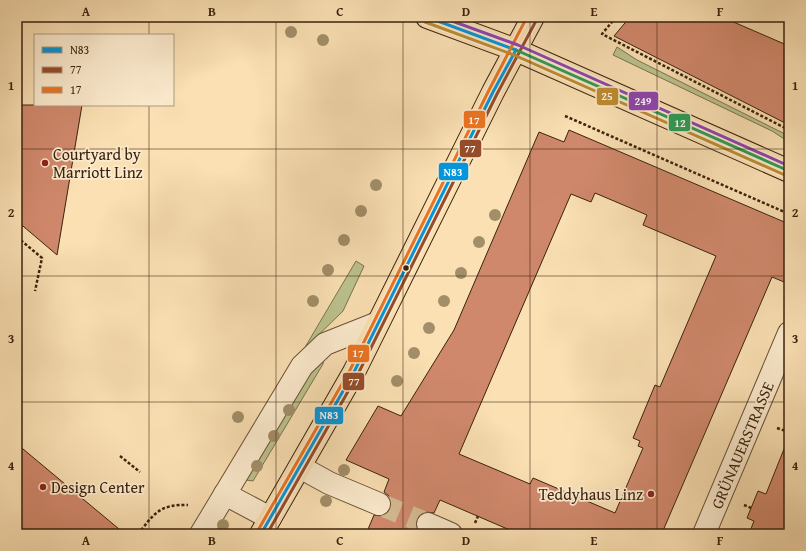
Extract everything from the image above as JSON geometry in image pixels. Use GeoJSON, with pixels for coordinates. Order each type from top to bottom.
{"type":"FeatureCollection","features":[{"type":"Feature","properties":{"kind":"main road"},"geometry":{"type":"LineString","coordinates":[[427,17],[516,50],[789,171]]}},
{"type":"Feature","properties":{"kind":"main road"},"geometry":{"type":"LineString","coordinates":[[265,526],[354,372],[493,92],[534,17]]}},
{"type":"Feature","properties":{"kind":"street"},"geometry":{"type":"LineString","coordinates":[[200,534],[302,366],[325,344],[378,323]]}},
{"type":"Feature","properties":{"kind":"street","name":"GRÜNAUERSTRASSE"},"geometry":{"type":"LineString","coordinates":[[704,534],[789,333]]}},
{"type":"Feature","properties":{"kind":"street"},"geometry":{"type":"LineString","coordinates":[[300,467],[329,483],[379,504]]}},
{"type":"Feature","properties":{"kind":"street"},"geometry":{"type":"LineString","coordinates":[[225,494],[265,526]]}},
{"type":"Feature","properties":{"kind":"path"},"geometry":{"type":"LineString","coordinates":[[616,17],[602,34],[789,130]]}},
{"type":"Feature","properties":{"kind":"path"},"geometry":{"type":"LineString","coordinates":[[565,116],[789,214]]}},
{"type":"Feature","properties":{"kind":"path"},"geometry":{"type":"LineString","coordinates":[[17,237],[42,258],[36,291]]}},
{"type":"Feature","properties":{"kind":"path"},"geometry":{"type":"LineString","coordinates":[[17,406],[22,401]]}},
{"type":"Feature","properties":{"kind":"path"},"geometry":{"type":"LineString","coordinates":[[771,425],[789,432]]}},
{"type":"Feature","properties":{"kind":"path"},"geometry":{"type":"LineString","coordinates":[[120,456],[140,472]]}},
{"type":"Feature","properties":{"kind":"path"},"geometry":{"type":"LineString","coordinates":[[138,534],[156,511],[175,505],[191,505]]}},
{"type":"Feature","properties":{"kind":"green space"},"geometry":{"type":"Polygon","coordinates":[[[617,47],[637,60],[789,136],[789,142],[772,131],[613,55],[617,47]]]}},
{"type":"Feature","properties":{"kind":"green space"},"geometry":{"type":"Polygon","coordinates":[[[356,261],[364,266],[343,311],[304,349],[356,261]]]}},
{"type":"Feature","properties":{"kind":"green space"},"geometry":{"type":"Polygon","coordinates":[[[324,357],[323,364],[253,481],[246,480],[302,375],[324,357]]]}},
{"type":"Feature","properties":{"kind":"building"},"geometry":{"type":"Polygon","coordinates":[[[630,17],[722,17],[789,46],[789,125],[614,36],[630,17]]]}},
{"type":"Feature","properties":{"kind":"building","name":"Courtyard by Marriott Linz"},"geometry":{"type":"Polygon","coordinates":[[[17,105],[82,106],[57,255],[17,221],[17,105]]]}},
{"type":"Feature","properties":{"kind":"building"},"geometry":{"type":"Polygon","coordinates":[[[569,130],[789,224],[789,284],[772,277],[662,533],[664,534],[519,534],[440,500],[434,513],[426,512],[420,514],[417,519],[416,526],[421,534],[366,534],[374,515],[381,516],[387,514],[390,509],[391,502],[389,496],[384,492],[389,479],[346,460],[378,406],[401,416],[454,330],[539,132],[564,142],[569,130]],[[595,193],[591,202],[571,194],[459,454],[530,484],[533,478],[615,513],[643,448],[638,446],[640,441],[633,438],[655,385],[660,387],[716,256],[643,225],[647,215],[595,193]]]}},
{"type":"Feature","properties":{"kind":"building"},"geometry":{"type":"Polygon","coordinates":[[[788,439],[789,534],[749,534],[754,521],[747,518],[758,491],[766,494],[788,439]]]}},
{"type":"Feature","properties":{"kind":"building","name":"Design Center"},"geometry":{"type":"Polygon","coordinates":[[[17,444],[125,534],[17,534],[17,444]]]}},
{"type":"Feature","properties":{"kind":"tunnel"},"geometry":{"type":"LineString","coordinates":[[379,504],[428,524]]}},
{"type":"Feature","properties":{"kind":"transit line","name":"N83"},"geometry":{"type":"LineString","coordinates":[[427,17],[516,50]]}},
{"type":"Feature","properties":{"kind":"transit line","name":"249"},"geometry":{"type":"LineString","coordinates":[[441,17],[518,45],[789,166]]}},
{"type":"Feature","properties":{"kind":"transit line","name":"17"},"geometry":{"type":"LineString","coordinates":[[257,532],[350,370],[489,90],[527,17]]}},
{"type":"Feature","properties":{"kind":"transit line","name":"77"},"geometry":{"type":"LineString","coordinates":[[267,534],[358,374],[497,94],[537,19]]}},
{"type":"Feature","properties":{"kind":"transit line","name":"25"},"geometry":{"type":"LineString","coordinates":[[425,22],[514,55],[787,176]]}},
{"type":"Feature","properties":{"kind":"transit line","name":"N83"},"geometry":{"type":"LineString","coordinates":[[261,534],[354,372],[493,92],[516,50]]}},
{"type":"Feature","properties":{"kind":"transit line","name":"12"},"geometry":{"type":"LineString","coordinates":[[516,50],[789,171]]}},
{"type":"Feature","properties":{"kind":"place","name":"Courtyard by Marriott Linz"},"geometry":{"type":"Point","coordinates":[45,163]}},
{"type":"Feature","properties":{"kind":"place","name":"Design Center"},"geometry":{"type":"Point","coordinates":[43,487]}},
{"type":"Feature","properties":{"kind":"place","name":"Teddyhaus Linz"},"geometry":{"type":"Point","coordinates":[651,494]}}]}
